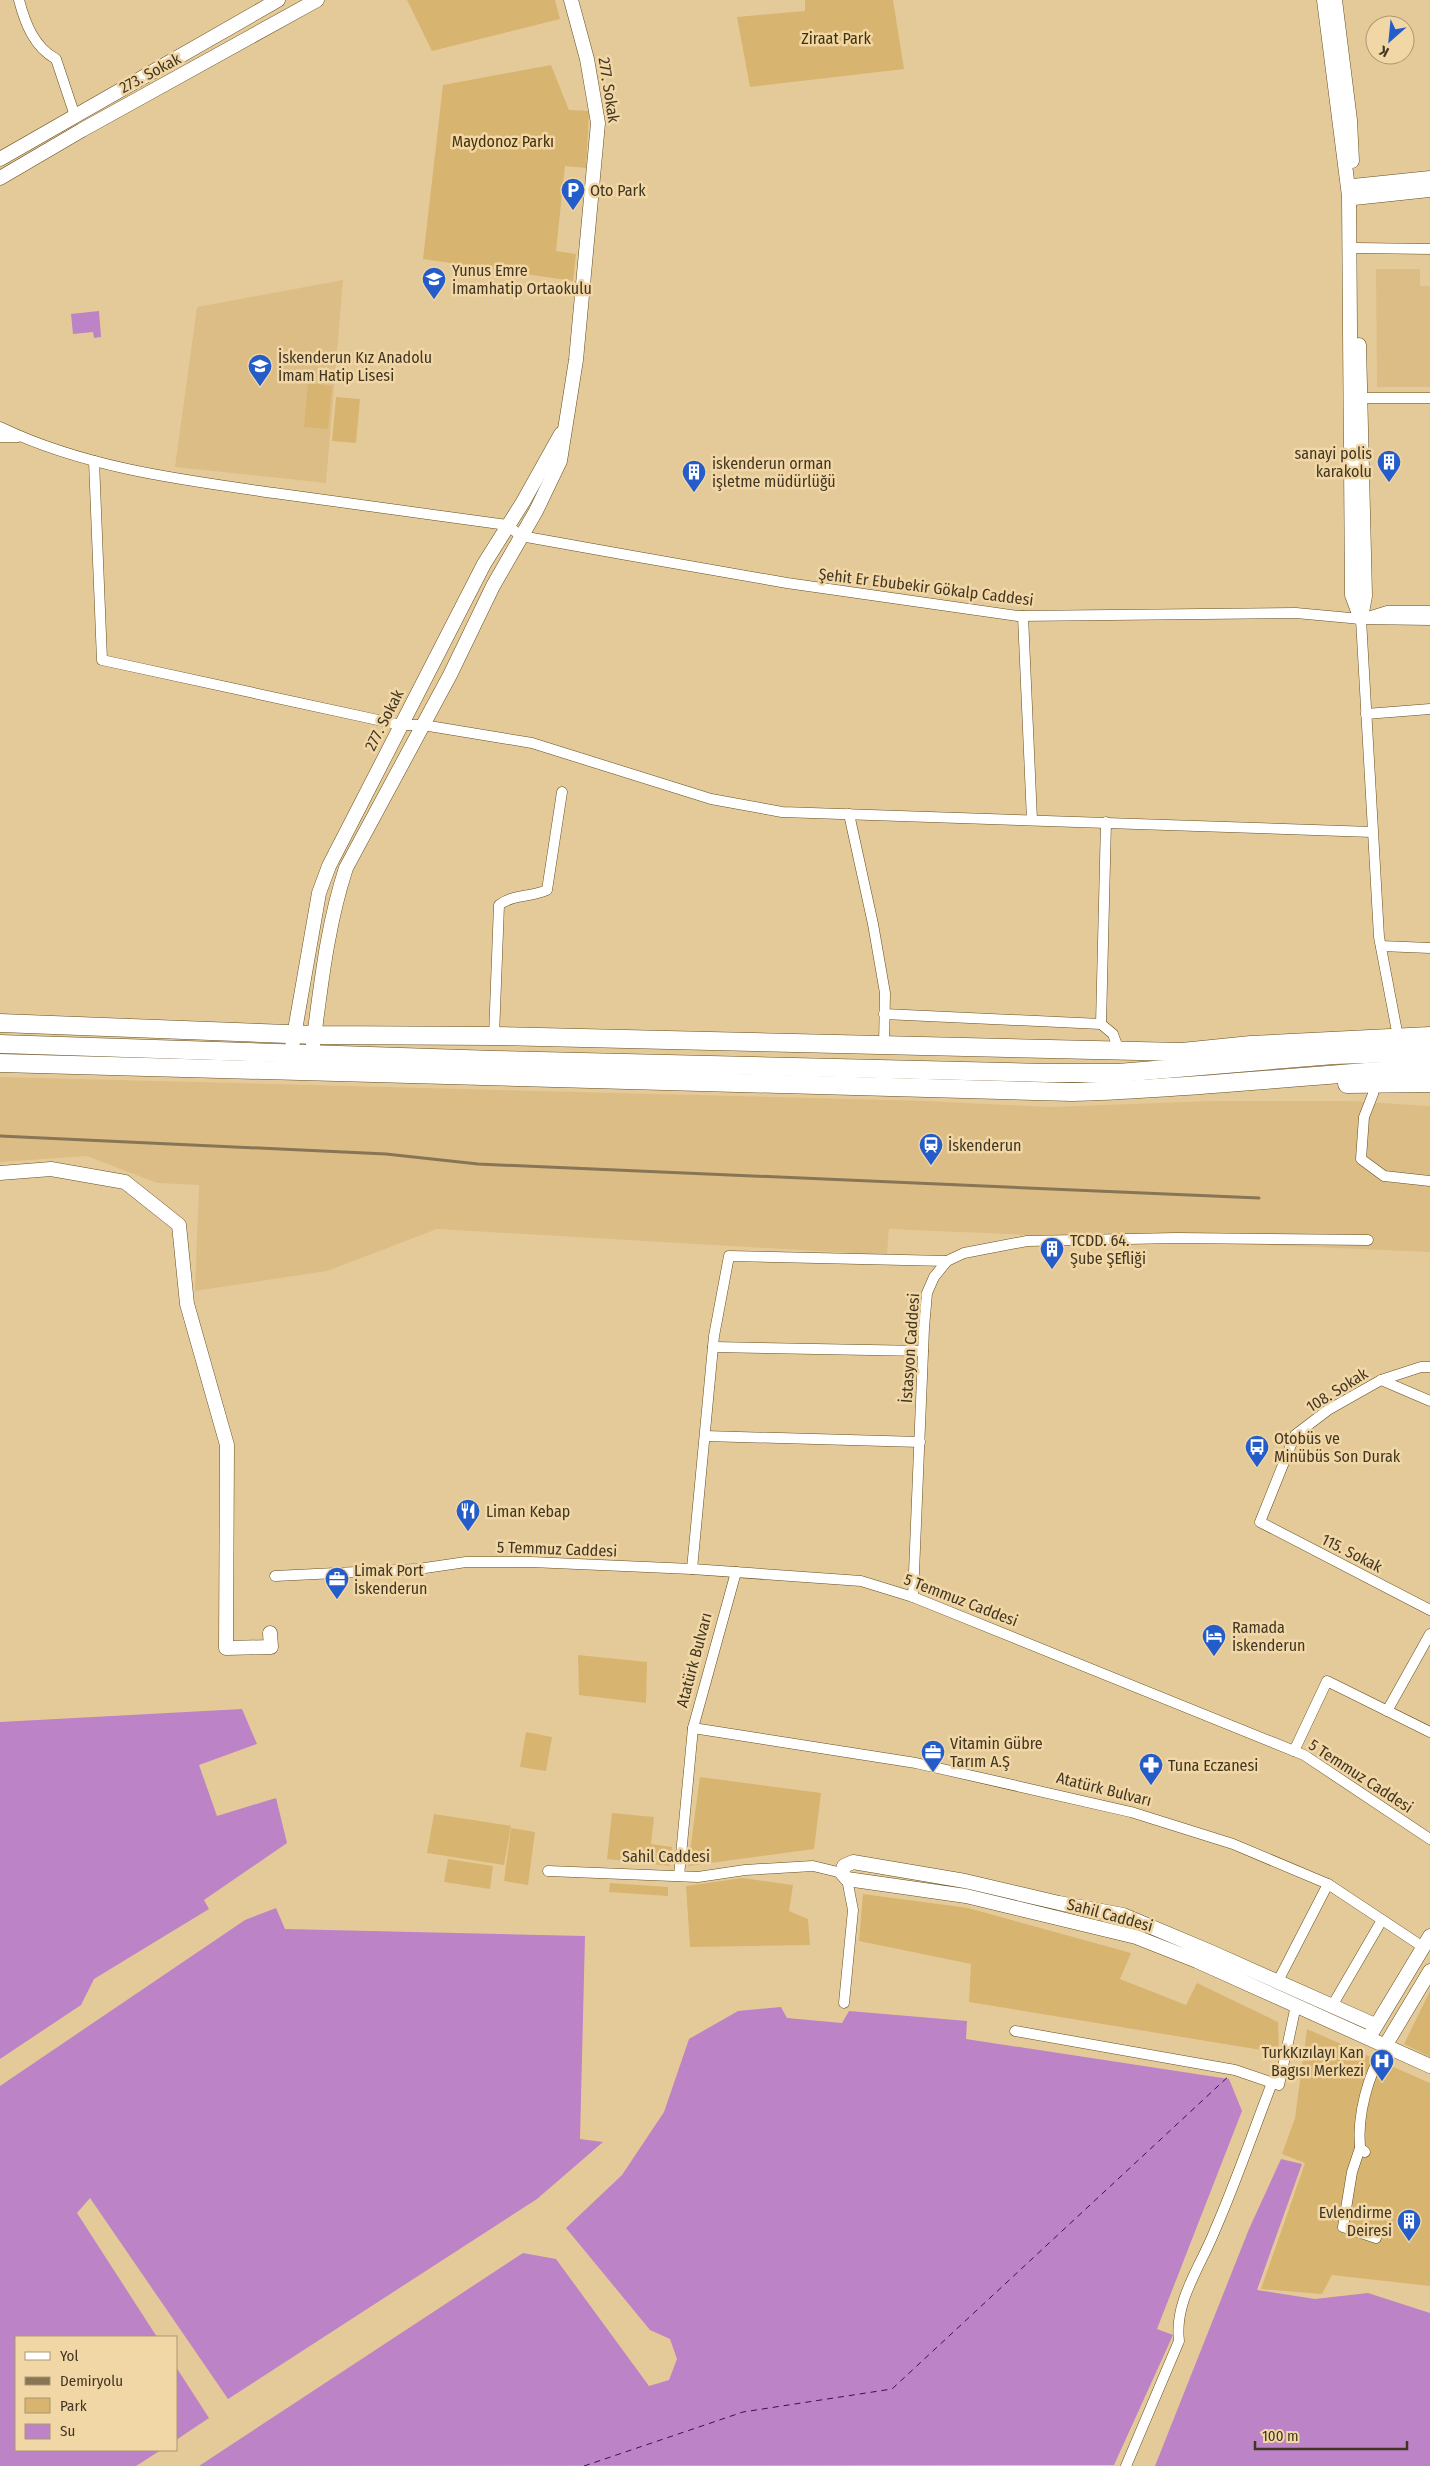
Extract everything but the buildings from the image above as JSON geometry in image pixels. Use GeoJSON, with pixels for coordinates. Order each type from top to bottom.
{"type":"FeatureCollection","features":[{"type":"Feature","properties":{"kind":"highway"},"geometry":{"type":"LineString","coordinates":[[0,1023],[315,1035],[494,1036],[1182,1052],[1251,1045],[1430,1036]]}},
{"type":"Feature","properties":{"kind":"highway"},"geometry":{"type":"LineString","coordinates":[[0,1044],[312,1054],[1118,1073],[1334,1055],[1430,1052]]}},
{"type":"Feature","properties":{"kind":"highway"},"geometry":{"type":"LineString","coordinates":[[0,1063],[1012,1091],[1115,1091],[1430,1068]]}},
{"type":"Feature","properties":{"kind":"highway"},"geometry":{"type":"LineString","coordinates":[[1194,1084],[1271,1087],[1430,1083]]}},
{"type":"Feature","properties":{"kind":"street"},"geometry":{"type":"LineString","coordinates":[[18,0],[25,24],[44,53],[56,59],[75,116]]}},
{"type":"Feature","properties":{"kind":"street","name":"273. Sokak"},"geometry":{"type":"LineString","coordinates":[[0,159],[278,0]]}},
{"type":"Feature","properties":{"kind":"street","name":"273. Sokak"},"geometry":{"type":"LineString","coordinates":[[0,178],[82,130],[316,0]]}},
{"type":"Feature","properties":{"kind":"street","name":"277. Sokak"},"geometry":{"type":"LineString","coordinates":[[312,1054],[328,937],[335,900],[346,868],[450,674],[493,586],[560,462],[576,360],[598,123],[587,58],[571,0]]}},
{"type":"Feature","properties":{"kind":"street"},"geometry":{"type":"LineString","coordinates":[[1324,0],[1349,196],[1352,595],[1361,619]]}},
{"type":"Feature","properties":{"kind":"street"},"geometry":{"type":"LineString","coordinates":[[1335,0],[1350,120],[1357,248],[1365,596],[1361,619],[1372,832],[1381,946],[1398,1037]]}},
{"type":"Feature","properties":{"kind":"street"},"geometry":{"type":"LineString","coordinates":[[1354,192],[1430,178]]}},
{"type":"Feature","properties":{"kind":"street"},"geometry":{"type":"LineString","coordinates":[[1354,192],[1430,190]]}},
{"type":"Feature","properties":{"kind":"street"},"geometry":{"type":"LineString","coordinates":[[1357,248],[1430,249]]}},
{"type":"Feature","properties":{"kind":"street"},"geometry":{"type":"LineString","coordinates":[[1361,398],[1430,398]]}},
{"type":"Feature","properties":{"kind":"street","name":"277. Sokak"},"geometry":{"type":"LineString","coordinates":[[291,1053],[319,893],[328,866],[484,564],[506,525],[523,502],[566,425]]}},
{"type":"Feature","properties":{"kind":"street"},"geometry":{"type":"LineString","coordinates":[[0,427],[21,437],[94,461],[194,482],[506,525],[521,536]]}},
{"type":"Feature","properties":{"kind":"street"},"geometry":{"type":"LineString","coordinates":[[0,437],[21,437]]}},
{"type":"Feature","properties":{"kind":"street"},"geometry":{"type":"LineString","coordinates":[[94,461],[102,660],[401,725],[422,725],[532,743],[711,799],[782,812],[1372,832]]}},
{"type":"Feature","properties":{"kind":"street","name":"Şehit Er Ebubekir Gökalp Caddesi"},"geometry":{"type":"LineString","coordinates":[[521,536],[787,584],[1022,616],[1296,613],[1361,619],[1430,620]]}},
{"type":"Feature","properties":{"kind":"street","name":"Şehit Er Ebubekir Gökalp Caddesi"},"geometry":{"type":"LineString","coordinates":[[1361,619],[1387,611],[1430,611]]}},
{"type":"Feature","properties":{"kind":"street"},"geometry":{"type":"LineString","coordinates":[[1022,616],[1032,820]]}},
{"type":"Feature","properties":{"kind":"street"},"geometry":{"type":"LineString","coordinates":[[1366,714],[1430,709]]}},
{"type":"Feature","properties":{"kind":"street"},"geometry":{"type":"LineString","coordinates":[[494,1036],[499,905],[516,895],[539,894],[547,890],[562,792]]}},
{"type":"Feature","properties":{"kind":"street"},"geometry":{"type":"LineString","coordinates":[[849,814],[873,924],[885,993],[884,1046]]}},
{"type":"Feature","properties":{"kind":"street"},"geometry":{"type":"LineString","coordinates":[[1101,1024],[1106,822]]}},
{"type":"Feature","properties":{"kind":"street"},"geometry":{"type":"LineString","coordinates":[[1381,946],[1430,948]]}},
{"type":"Feature","properties":{"kind":"street"},"geometry":{"type":"LineString","coordinates":[[884,1014],[1101,1024],[1114,1034],[1119,1051]]}},
{"type":"Feature","properties":{"kind":"street"},"geometry":{"type":"LineString","coordinates":[[1374,1084],[1373,1094],[1364,1116],[1361,1160],[1384,1176],[1430,1181]]}},
{"type":"Feature","properties":{"kind":"street"},"geometry":{"type":"LineString","coordinates":[[0,1173],[51,1169],[126,1182],[179,1225],[188,1304],[227,1445],[226,1648],[271,1646],[270,1633]]}},
{"type":"Feature","properties":{"kind":"street"},"geometry":{"type":"LineString","coordinates":[[692,1569],[713,1347],[729,1256],[947,1261],[964,1253],[1027,1241],[1177,1238],[1368,1240]]}},
{"type":"Feature","properties":{"kind":"street","name":"İstasyon Caddesi"},"geometry":{"type":"LineString","coordinates":[[913,1597],[927,1293],[934,1278],[947,1261]]}},
{"type":"Feature","properties":{"kind":"street"},"geometry":{"type":"LineString","coordinates":[[713,1347],[923,1351]]}},
{"type":"Feature","properties":{"kind":"street","name":"108. Sokak"},"geometry":{"type":"LineString","coordinates":[[1260,1522],[1296,1435],[1328,1410],[1381,1380],[1421,1367],[1430,1367]]}},
{"type":"Feature","properties":{"kind":"street"},"geometry":{"type":"LineString","coordinates":[[1381,1380],[1430,1401]]}},
{"type":"Feature","properties":{"kind":"street"},"geometry":{"type":"LineString","coordinates":[[705,1436],[920,1442]]}},
{"type":"Feature","properties":{"kind":"street","name":"115. Sokak"},"geometry":{"type":"LineString","coordinates":[[1260,1522],[1430,1610]]}},
{"type":"Feature","properties":{"kind":"street","name":"5 Temmuz Caddesi"},"geometry":{"type":"LineString","coordinates":[[275,1576],[435,1566],[466,1562],[531,1562],[692,1569],[861,1581],[913,1597],[1294,1751],[1429,1837]]}},
{"type":"Feature","properties":{"kind":"street","name":"Atatürk Bulvarı"},"geometry":{"type":"LineString","coordinates":[[736,1572],[693,1728],[916,1763],[1131,1812],[1234,1844],[1328,1884],[1382,1920],[1428,1946]]}},
{"type":"Feature","properties":{"kind":"street"},"geometry":{"type":"LineString","coordinates":[[1388,1712],[1430,1634]]}},
{"type":"Feature","properties":{"kind":"street"},"geometry":{"type":"LineString","coordinates":[[1294,1751],[1327,1681],[1430,1732]]}},
{"type":"Feature","properties":{"kind":"street"},"geometry":{"type":"LineString","coordinates":[[679,1876],[693,1728]]}},
{"type":"Feature","properties":{"kind":"street","name":"Sahil Caddesi"},"geometry":{"type":"LineString","coordinates":[[845,1876],[844,1866],[853,1862],[965,1881],[1059,1903],[1124,1915],[1376,2025]]}},
{"type":"Feature","properties":{"kind":"street","name":"Sahil Caddesi"},"geometry":{"type":"LineString","coordinates":[[548,1871],[698,1877],[745,1870],[813,1866],[845,1876],[966,1896],[1136,1937],[1296,2005],[1385,2046]]}},
{"type":"Feature","properties":{"kind":"street"},"geometry":{"type":"LineString","coordinates":[[844,2003],[853,1910],[845,1876]]}},
{"type":"Feature","properties":{"kind":"street"},"geometry":{"type":"LineString","coordinates":[[1278,1981],[1328,1884]]}},
{"type":"Feature","properties":{"kind":"street"},"geometry":{"type":"LineString","coordinates":[[1325,2019],[1382,1920]]}},
{"type":"Feature","properties":{"kind":"street"},"geometry":{"type":"LineString","coordinates":[[1368,2039],[1428,1946]]}},
{"type":"Feature","properties":{"kind":"street"},"geometry":{"type":"LineString","coordinates":[[1376,2238],[1343,2227],[1352,2172],[1363,2150],[1359,2131],[1367,2090],[1377,2060],[1430,1971]]}},
{"type":"Feature","properties":{"kind":"street"},"geometry":{"type":"LineString","coordinates":[[1015,2031],[1236,2070],[1279,2085],[1296,2005]]}},
{"type":"Feature","properties":{"kind":"street"},"geometry":{"type":"LineString","coordinates":[[1385,2046],[1430,2066]]}},
{"type":"Feature","properties":{"kind":"street"},"geometry":{"type":"LineString","coordinates":[[1126,2466],[1179,2341],[1177,2326],[1188,2287],[1215,2231],[1272,2083]]}},
{"type":"Feature","properties":{"kind":"shaded area"},"geometry":{"type":"Polygon","coordinates":[[[1376,269],[1420,269],[1420,286],[1430,286],[1430,387],[1377,387],[1376,269]]]}},
{"type":"Feature","properties":{"kind":"shaded area","name":"İskenderun Kız Anadolu İmam Hatip Lisesi"},"geometry":{"type":"Polygon","coordinates":[[[343,280],[326,483],[175,467],[197,307],[343,280]]]}},
{"type":"Feature","properties":{"kind":"shaded area"},"geometry":{"type":"Polygon","coordinates":[[[0,1077],[928,1101],[1050,1107],[1211,1101],[1350,1101],[1430,1106],[1430,1252],[889,1229],[887,1255],[437,1229],[327,1271],[195,1291],[199,1185],[157,1183],[87,1156],[0,1162],[0,1077]]]}},
{"type":"Feature","properties":{"kind":"green space"},"geometry":{"type":"Polygon","coordinates":[[[407,0],[555,0],[560,19],[432,51],[407,0]]]}},
{"type":"Feature","properties":{"kind":"green space","name":"Ziraat Park"},"geometry":{"type":"Polygon","coordinates":[[[805,0],[893,0],[904,69],[750,87],[737,17],[805,11],[805,0]]]}},
{"type":"Feature","properties":{"kind":"green space","name":"Maydonoz Parkı"},"geometry":{"type":"Polygon","coordinates":[[[551,65],[569,110],[589,111],[586,168],[565,166],[556,251],[576,254],[573,281],[423,259],[443,85],[551,65]]]}},
{"type":"Feature","properties":{"kind":"green space"},"geometry":{"type":"Polygon","coordinates":[[[308,383],[332,386],[328,429],[304,427],[308,383]]]}},
{"type":"Feature","properties":{"kind":"green space"},"geometry":{"type":"Polygon","coordinates":[[[336,397],[360,399],[356,443],[332,441],[336,397]]]}},
{"type":"Feature","properties":{"kind":"green space"},"geometry":{"type":"Polygon","coordinates":[[[578,1655],[647,1662],[646,1703],[579,1695],[578,1655]]]}},
{"type":"Feature","properties":{"kind":"green space"},"geometry":{"type":"Polygon","coordinates":[[[526,1732],[552,1737],[546,1771],[520,1767],[526,1732]]]}},
{"type":"Feature","properties":{"kind":"green space"},"geometry":{"type":"Polygon","coordinates":[[[700,1777],[821,1793],[814,1849],[688,1866],[700,1777]]]}},
{"type":"Feature","properties":{"kind":"green space"},"geometry":{"type":"Polygon","coordinates":[[[612,1813],[654,1817],[651,1844],[672,1847],[670,1866],[607,1859],[612,1813]]]}},
{"type":"Feature","properties":{"kind":"green space"},"geometry":{"type":"Polygon","coordinates":[[[434,1814],[511,1826],[504,1865],[427,1853],[434,1814]]]}},
{"type":"Feature","properties":{"kind":"green space"},"geometry":{"type":"Polygon","coordinates":[[[511,1828],[535,1832],[528,1885],[504,1881],[511,1828]]]}},
{"type":"Feature","properties":{"kind":"green space"},"geometry":{"type":"Polygon","coordinates":[[[448,1859],[493,1866],[490,1889],[444,1882],[448,1859]]]}},
{"type":"Feature","properties":{"kind":"green space"},"geometry":{"type":"Polygon","coordinates":[[[742,1878],[793,1885],[789,1911],[808,1919],[810,1945],[690,1947],[686,1886],[742,1878]]]}},
{"type":"Feature","properties":{"kind":"green space"},"geometry":{"type":"Polygon","coordinates":[[[610,1883],[668,1887],[668,1896],[609,1892],[610,1883]]]}},
{"type":"Feature","properties":{"kind":"green space"},"geometry":{"type":"Polygon","coordinates":[[[863,1894],[968,1908],[1131,1953],[1120,1979],[1186,2005],[1197,1983],[1278,2022],[1279,2048],[1273,2052],[969,2002],[971,1964],[859,1941],[863,1894]]]}},
{"type":"Feature","properties":{"kind":"green space"},"geometry":{"type":"Polygon","coordinates":[[[1430,1991],[1430,2057],[1404,2044],[1430,1991]]]}},
{"type":"Feature","properties":{"kind":"green space"},"geometry":{"type":"Polygon","coordinates":[[[1307,2029],[1430,2083],[1430,2286],[1332,2275],[1322,2294],[1261,2289],[1305,2163],[1282,2154],[1295,2118],[1307,2029]]]}},
{"type":"Feature","properties":{"kind":"water"},"geometry":{"type":"Polygon","coordinates":[[[99,311],[101,337],[94,338],[93,332],[73,334],[71,314],[99,311]]]}},
{"type":"Feature","properties":{"kind":"water"},"geometry":{"type":"Polygon","coordinates":[[[242,1709],[257,1744],[199,1765],[217,1816],[276,1798],[287,1843],[204,1900],[209,1909],[94,1979],[81,2005],[0,2059],[0,1722],[242,1709]]]}},
{"type":"Feature","properties":{"kind":"water"},"geometry":{"type":"Polygon","coordinates":[[[276,1908],[285,1929],[585,1936],[580,2139],[603,2142],[537,2199],[228,2399],[90,2198],[77,2213],[156,2336],[15,2336],[15,2451],[159,2451],[136,2466],[0,2466],[0,2086],[245,1920],[276,1908]]]}},
{"type":"Feature","properties":{"kind":"water"},"geometry":{"type":"Polygon","coordinates":[[[781,2007],[787,2018],[842,2023],[849,2011],[967,2021],[966,2039],[1229,2079],[1242,2111],[1157,2329],[1173,2335],[1114,2465],[199,2466],[523,2253],[556,2259],[649,2386],[669,2380],[677,2359],[670,2339],[650,2330],[566,2228],[622,2175],[664,2112],[689,2039],[738,2011],[781,2007]]]}},
{"type":"Feature","properties":{"kind":"water"},"geometry":{"type":"Polygon","coordinates":[[[1281,2159],[1302,2164],[1257,2290],[1315,2299],[1368,2293],[1430,2313],[1430,2466],[1155,2466],[1249,2229],[1281,2159]]]}},
{"type":"Feature","properties":{"kind":"water"},"geometry":{"type":"Polygon","coordinates":[[[178,2370],[209,2418],[178,2439],[178,2370]]]}},
{"type":"Feature","properties":{"kind":"ferry route"},"geometry":{"type":"LineString","coordinates":[[584,2466],[743,2412],[892,2389],[1231,2074]]}},
{"type":"Feature","properties":{"kind":"railway"},"geometry":{"type":"LineString","coordinates":[[0,1136],[386,1154],[478,1164],[1259,1198]]}},
{"type":"Feature","properties":{"kind":"place","name":"Oto Park"},"geometry":{"type":"Point","coordinates":[573,211]}},
{"type":"Feature","properties":{"kind":"place","name":"Yunus Emre İmamhatip Ortaokulu"},"geometry":{"type":"Point","coordinates":[434,300]}},
{"type":"Feature","properties":{"kind":"place","name":"İskenderun Kız Anadolu İmam Hatip Lisesi"},"geometry":{"type":"Point","coordinates":[260,387]}},
{"type":"Feature","properties":{"kind":"place","name":"sanayi polis karakolu"},"geometry":{"type":"Point","coordinates":[1389,483]}},
{"type":"Feature","properties":{"kind":"place","name":"iskenderun orman işletme müdürlüğü"},"geometry":{"type":"Point","coordinates":[694,493]}},
{"type":"Feature","properties":{"kind":"place","name":"İskenderun"},"geometry":{"type":"Point","coordinates":[931,1166]}},
{"type":"Feature","properties":{"kind":"place","name":"TCDD. 64. Şube ŞEfliği"},"geometry":{"type":"Point","coordinates":[1052,1270]}},
{"type":"Feature","properties":{"kind":"place","name":"Otobüs ve Minübüs Son Durak"},"geometry":{"type":"Point","coordinates":[1257,1468]}},
{"type":"Feature","properties":{"kind":"place","name":"Liman Kebap"},"geometry":{"type":"Point","coordinates":[468,1532]}},
{"type":"Feature","properties":{"kind":"place","name":"Limak Port İskenderun"},"geometry":{"type":"Point","coordinates":[337,1600]}},
{"type":"Feature","properties":{"kind":"place","name":"Ramada İskenderun"},"geometry":{"type":"Point","coordinates":[1214,1657]}},
{"type":"Feature","properties":{"kind":"place","name":"Vitamin Gübre Tarım A.Ş"},"geometry":{"type":"Point","coordinates":[933,1773]}},
{"type":"Feature","properties":{"kind":"place","name":"Tuna Eczanesi"},"geometry":{"type":"Point","coordinates":[1151,1786]}},
{"type":"Feature","properties":{"kind":"place","name":"TurkKızılayı Kan Bagısı Merkezi"},"geometry":{"type":"Point","coordinates":[1382,2082]}},
{"type":"Feature","properties":{"kind":"place","name":"Evlendirme Deiresi"},"geometry":{"type":"Point","coordinates":[1409,2242]}}]}
